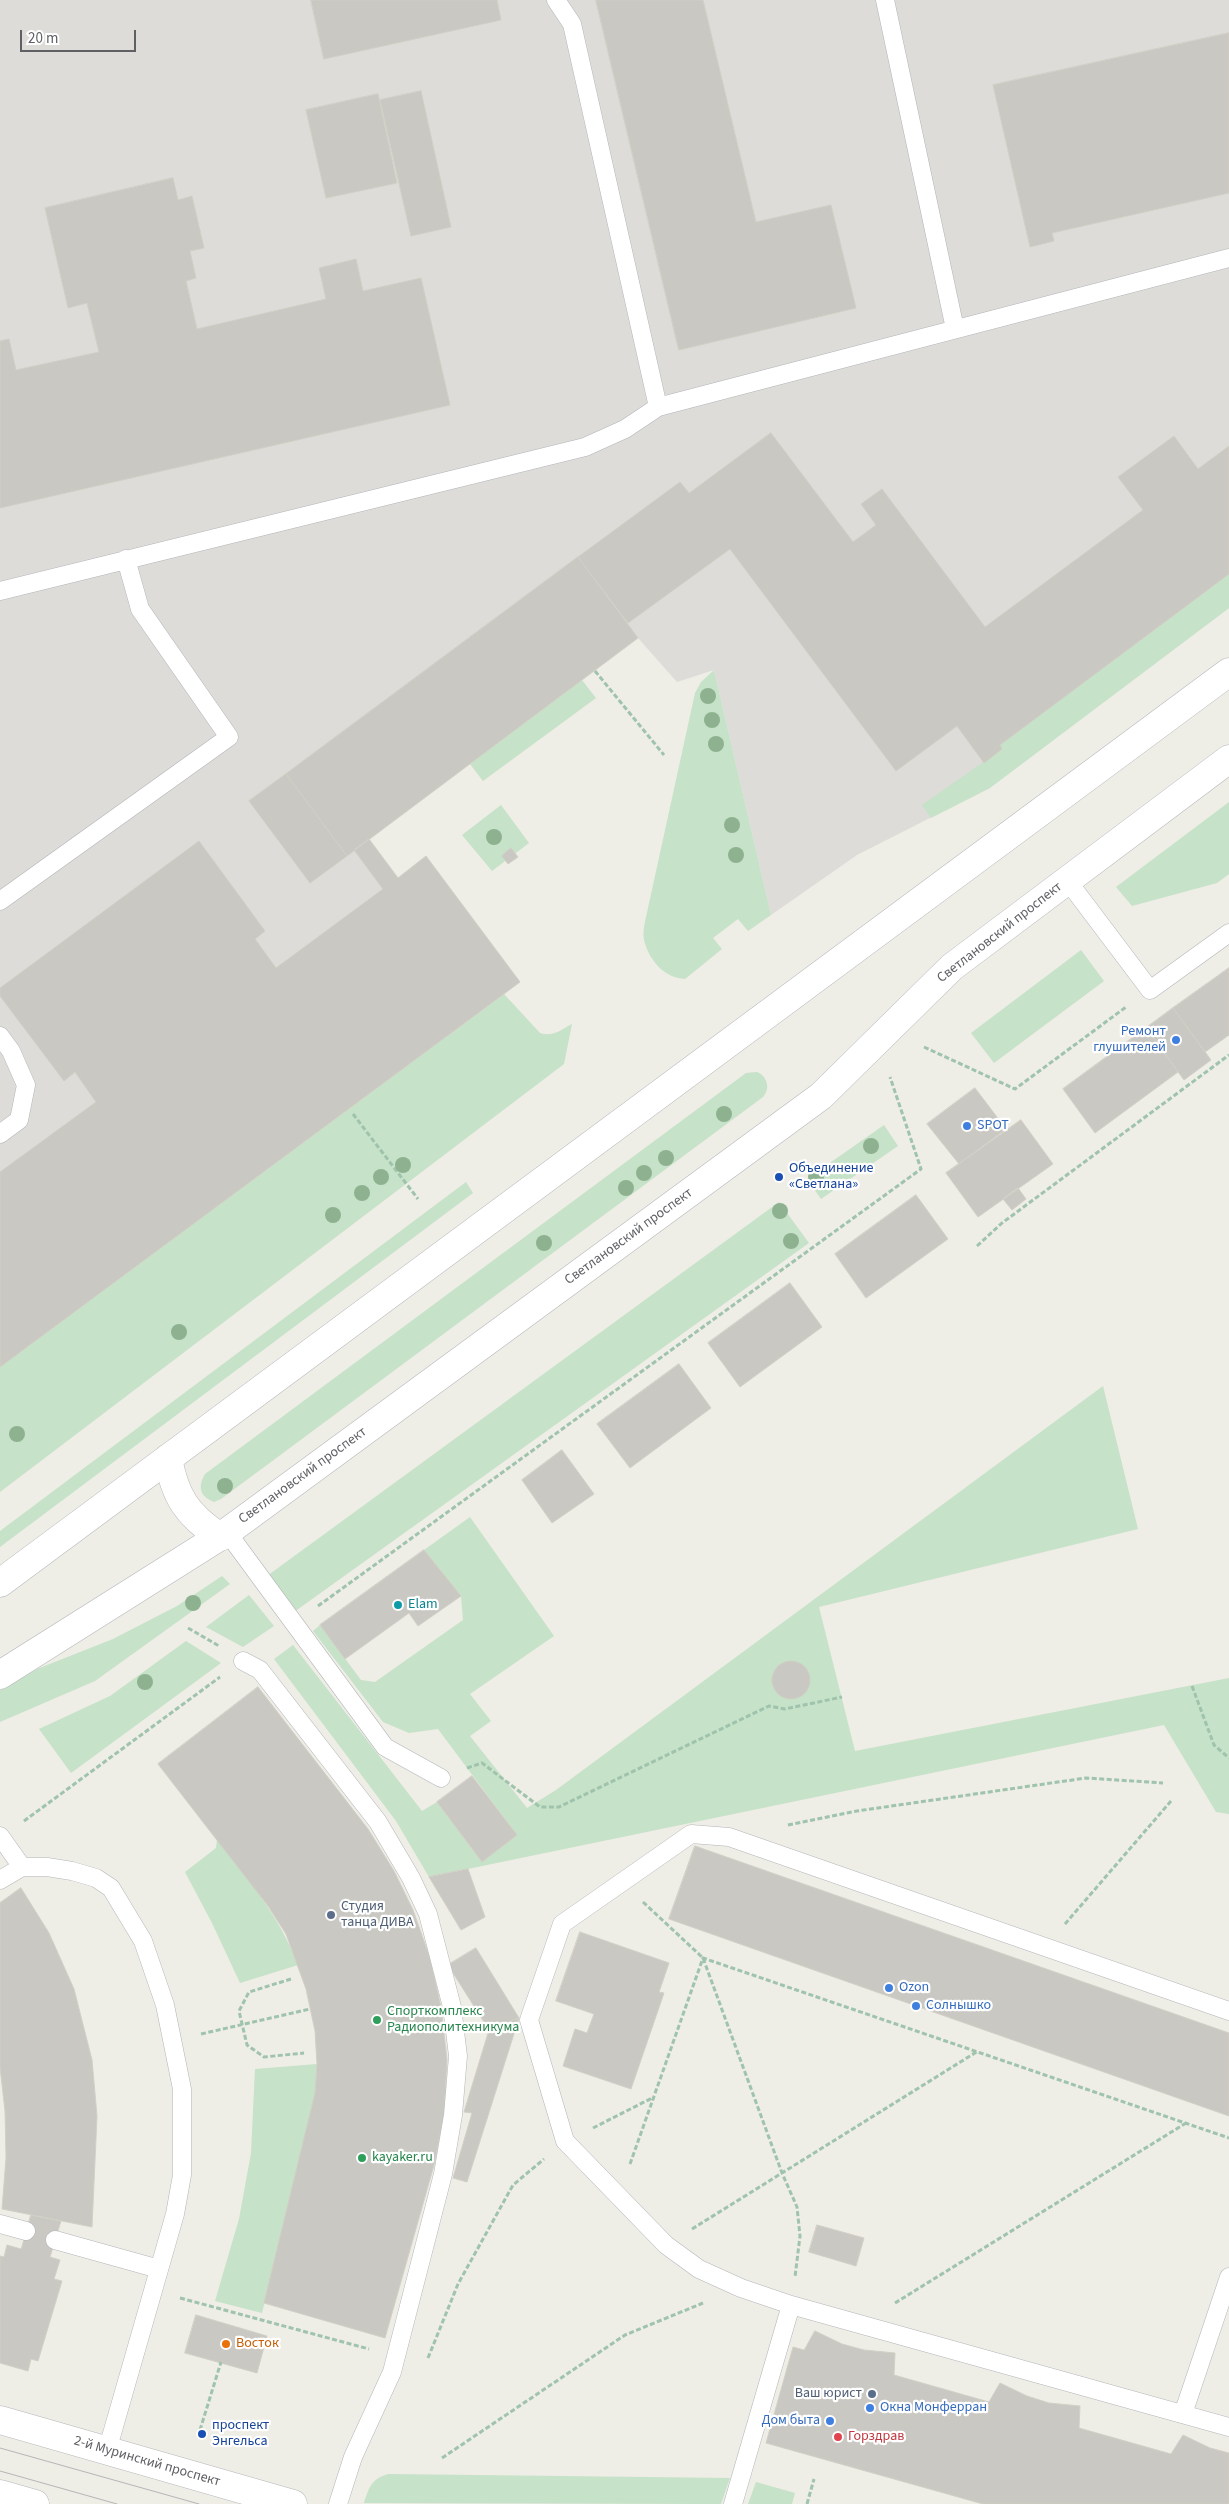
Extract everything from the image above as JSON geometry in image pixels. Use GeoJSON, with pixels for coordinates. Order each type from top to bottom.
{"type":"FeatureCollection","features":[{"type":"Feature","properties":{"kind":"main road"},"geometry":{"type":"LineString","coordinates":[[0,1583],[1229,672]]}},
{"type":"Feature","properties":{"kind":"main road","name":"Светлановский проспект"},"geometry":{"type":"LineString","coordinates":[[0,1675],[224,1535],[821,1096],[952,967],[1229,759]]}},
{"type":"Feature","properties":{"kind":"main road"},"geometry":{"type":"LineString","coordinates":[[168,1458],[172,1484],[184,1504],[199,1523],[224,1535]]}},
{"type":"Feature","properties":{"kind":"main road","name":"2-й Муринский проспект"},"geometry":{"type":"LineString","coordinates":[[0,2420],[293,2504]]}},
{"type":"Feature","properties":{"kind":"lane"},"geometry":{"type":"LineString","coordinates":[[556,0],[572,24],[658,407]]}},
{"type":"Feature","properties":{"kind":"lane"},"geometry":{"type":"LineString","coordinates":[[885,0],[955,329]]}},
{"type":"Feature","properties":{"kind":"lane"},"geometry":{"type":"LineString","coordinates":[[0,591],[586,448],[625,429],[658,407],[1229,258]]}},
{"type":"Feature","properties":{"kind":"lane"},"geometry":{"type":"LineString","coordinates":[[0,901],[229,737],[140,608],[126,559]]}},
{"type":"Feature","properties":{"kind":"lane"},"geometry":{"type":"LineString","coordinates":[[1067,880],[1150,990],[1229,933]]}},
{"type":"Feature","properties":{"kind":"lane"},"geometry":{"type":"LineString","coordinates":[[0,1036],[11,1051],[26,1085],[18,1120],[0,1134]]}},
{"type":"Feature","properties":{"kind":"lane"},"geometry":{"type":"LineString","coordinates":[[224,1535],[294,1624],[385,1747],[441,1778]]}},
{"type":"Feature","properties":{"kind":"lane"},"geometry":{"type":"LineString","coordinates":[[243,1660],[260,1670],[378,1822],[411,1878],[428,1914],[452,2007],[458,2056],[453,2115],[443,2174],[392,2372],[353,2457],[338,2504]]}},
{"type":"Feature","properties":{"kind":"lane"},"geometry":{"type":"LineString","coordinates":[[1229,2011],[729,1837],[691,1834],[562,1924],[529,2020],[565,2141],[666,2245],[699,2269],[741,2288],[791,2305],[862,2323],[1229,2427]]}},
{"type":"Feature","properties":{"kind":"lane"},"geometry":{"type":"LineString","coordinates":[[0,1837],[22,1867]]}},
{"type":"Feature","properties":{"kind":"lane"},"geometry":{"type":"LineString","coordinates":[[0,1880],[22,1867],[47,1867],[72,1871],[96,1878],[111,1888],[143,1941],[165,2005],[182,2089],[182,2176],[175,2214],[107,2451]]}},
{"type":"Feature","properties":{"kind":"lane"},"geometry":{"type":"LineString","coordinates":[[0,2224],[26,2231]]}},
{"type":"Feature","properties":{"kind":"lane"},"geometry":{"type":"LineString","coordinates":[[55,2240],[159,2269]]}},
{"type":"Feature","properties":{"kind":"lane"},"geometry":{"type":"LineString","coordinates":[[1183,2414],[1229,2277]]}},
{"type":"Feature","properties":{"kind":"lane"},"geometry":{"type":"LineString","coordinates":[[733,2504],[791,2305]]}},
{"type":"Feature","properties":{"kind":"path"},"geometry":{"type":"LineString","coordinates":[[595,671],[664,755]]}},
{"type":"Feature","properties":{"kind":"path"},"geometry":{"type":"LineString","coordinates":[[924,1046],[1015,1089],[1150,990]]}},
{"type":"Feature","properties":{"kind":"path"},"geometry":{"type":"LineString","coordinates":[[976,1246],[1002,1223],[1229,1055]]}},
{"type":"Feature","properties":{"kind":"path"},"geometry":{"type":"LineString","coordinates":[[294,1624],[921,1169],[889,1076]]}},
{"type":"Feature","properties":{"kind":"path"},"geometry":{"type":"LineString","coordinates":[[352,1114],[418,1199]]}},
{"type":"Feature","properties":{"kind":"path"},"geometry":{"type":"LineString","coordinates":[[0,1837],[243,1660],[188,1628]]}},
{"type":"Feature","properties":{"kind":"path"},"geometry":{"type":"LineString","coordinates":[[1192,1686],[1214,1745],[1229,1758]]}},
{"type":"Feature","properties":{"kind":"path"},"geometry":{"type":"LineString","coordinates":[[441,1778],[482,1763],[540,1807],[559,1807],[769,1706],[785,1709],[842,1697]]}},
{"type":"Feature","properties":{"kind":"path"},"geometry":{"type":"LineString","coordinates":[[784,1826],[857,1811],[1086,1778],[1164,1783]]}},
{"type":"Feature","properties":{"kind":"path"},"geometry":{"type":"LineString","coordinates":[[1045,1947],[1171,1801]]}},
{"type":"Feature","properties":{"kind":"path"},"geometry":{"type":"LineString","coordinates":[[622,1882],[703,1958],[1229,2138]]}},
{"type":"Feature","properties":{"kind":"path"},"geometry":{"type":"LineString","coordinates":[[618,2197],[703,1958]]}},
{"type":"Feature","properties":{"kind":"path"},"geometry":{"type":"LineString","coordinates":[[703,1958],[782,2173],[797,2206],[800,2236],[791,2305]]}},
{"type":"Feature","properties":{"kind":"path"},"geometry":{"type":"LineString","coordinates":[[291,1980],[249,1992],[240,2010],[242,2025],[247,2046],[264,2057],[304,2053]]}},
{"type":"Feature","properties":{"kind":"path"},"geometry":{"type":"LineString","coordinates":[[172,2040],[310,2009]]}},
{"type":"Feature","properties":{"kind":"path"},"geometry":{"type":"LineString","coordinates":[[666,2245],[978,2051]]}},
{"type":"Feature","properties":{"kind":"path"},"geometry":{"type":"LineString","coordinates":[[425,2366],[458,2284],[513,2184],[565,2141],[652,2098]]}},
{"type":"Feature","properties":{"kind":"path"},"geometry":{"type":"LineString","coordinates":[[862,2323],[1186,2123]]}},
{"type":"Feature","properties":{"kind":"path"},"geometry":{"type":"LineString","coordinates":[[442,2458],[625,2335],[741,2288]]}},
{"type":"Feature","properties":{"kind":"path"},"geometry":{"type":"LineString","coordinates":[[153,2291],[396,2357]]}},
{"type":"Feature","properties":{"kind":"path"},"geometry":{"type":"LineString","coordinates":[[200,2430],[221,2362]]}},
{"type":"Feature","properties":{"kind":"path"},"geometry":{"type":"LineString","coordinates":[[807,2504],[814,2479]]}},
{"type":"Feature","properties":{"kind":"shaded area"},"geometry":{"type":"Polygon","coordinates":[[[0,0],[1229,0],[1229,608],[989,788],[857,855],[771,915],[714,670],[677,682],[638,638],[369,839],[398,878],[426,856],[520,982],[0,1367],[0,0]]]}},
{"type":"Feature","properties":{"kind":"green space"},"geometry":{"type":"Polygon","coordinates":[[[1229,574],[1229,608],[990,788],[931,818],[922,805],[1002,749],[1000,745],[1229,574]]]}},
{"type":"Feature","properties":{"kind":"green space"},"geometry":{"type":"Polygon","coordinates":[[[714,670],[771,915],[748,931],[738,919],[713,938],[722,949],[685,979],[670,975],[654,961],[646,947],[644,929],[695,693],[701,682],[714,670]]]}},
{"type":"Feature","properties":{"kind":"green space"},"geometry":{"type":"Polygon","coordinates":[[[582,680],[596,698],[483,781],[470,764],[582,680]]]}},
{"type":"Feature","properties":{"kind":"green space"},"geometry":{"type":"Polygon","coordinates":[[[1229,802],[1229,874],[1217,883],[1132,906],[1116,887],[1229,802]]]}},
{"type":"Feature","properties":{"kind":"green space"},"geometry":{"type":"Polygon","coordinates":[[[501,805],[529,843],[492,871],[462,835],[501,805]]]}},
{"type":"Feature","properties":{"kind":"green space"},"geometry":{"type":"Polygon","coordinates":[[[1081,950],[1104,981],[994,1063],[971,1033],[1081,950]]]}},
{"type":"Feature","properties":{"kind":"green space"},"geometry":{"type":"Polygon","coordinates":[[[504,994],[540,1033],[553,1033],[572,1024],[564,1064],[0,1492],[0,1367],[504,994]]]}},
{"type":"Feature","properties":{"kind":"green space"},"geometry":{"type":"Polygon","coordinates":[[[757,1072],[763,1076],[767,1083],[767,1090],[763,1097],[221,1499],[214,1502],[205,1497],[201,1490],[201,1483],[205,1474],[746,1073],[757,1072]]]}},
{"type":"Feature","properties":{"kind":"green space"},"geometry":{"type":"Polygon","coordinates":[[[884,1125],[898,1146],[821,1199],[807,1179],[884,1125]]]}},
{"type":"Feature","properties":{"kind":"green space"},"geometry":{"type":"Polygon","coordinates":[[[466,1182],[473,1193],[0,1547],[0,1531],[466,1182]]]}},
{"type":"Feature","properties":{"kind":"green space"},"geometry":{"type":"Polygon","coordinates":[[[779,1202],[809,1243],[294,1612],[267,1576],[779,1202]]]}},
{"type":"Feature","properties":{"kind":"green space"},"geometry":{"type":"Polygon","coordinates":[[[1103,1386],[1138,1529],[819,1607],[855,1751],[1229,1678],[1229,1814],[1216,1812],[1164,1725],[429,1877],[396,1821],[274,1659],[293,1645],[422,1811],[437,1802],[482,1862],[517,1835],[438,1729],[409,1733],[383,1722],[313,1631],[320,1625],[361,1680],[375,1682],[463,1620],[461,1596],[424,1550],[470,1517],[554,1636],[470,1694],[491,1721],[470,1736],[527,1808],[556,1790],[1103,1386]]]}},
{"type":"Feature","properties":{"kind":"green space"},"geometry":{"type":"Polygon","coordinates":[[[222,1576],[230,1584],[95,1681],[0,1722],[0,1690],[37,1669],[113,1639],[177,1606],[222,1576]]]}},
{"type":"Feature","properties":{"kind":"green space"},"geometry":{"type":"Polygon","coordinates":[[[249,1595],[274,1626],[243,1647],[206,1627],[249,1595]]]}},
{"type":"Feature","properties":{"kind":"green space"},"geometry":{"type":"Polygon","coordinates":[[[186,1641],[221,1663],[71,1773],[39,1729],[110,1696],[186,1641]]]}},
{"type":"Feature","properties":{"kind":"green space"},"geometry":{"type":"Polygon","coordinates":[[[217,1840],[272,1914],[282,1930],[298,1965],[240,1983],[212,1923],[185,1872],[216,1848],[217,1840]]]}},
{"type":"Feature","properties":{"kind":"green space"},"geometry":{"type":"Polygon","coordinates":[[[317,2064],[315,2093],[307,2131],[262,2313],[215,2301],[239,2219],[251,2153],[255,2069],[317,2064]]]}},
{"type":"Feature","properties":{"kind":"green space"},"geometry":{"type":"Polygon","coordinates":[[[389,2474],[730,2478],[721,2504],[364,2503],[372,2484],[379,2478],[389,2474]]]}},
{"type":"Feature","properties":{"kind":"green space"},"geometry":{"type":"Polygon","coordinates":[[[756,2482],[795,2493],[792,2504],[748,2504],[756,2482]]]}},
{"type":"Feature","properties":{"kind":"building"},"geometry":{"type":"Polygon","coordinates":[[[311,0],[497,0],[501,20],[324,59],[311,0]]]}},
{"type":"Feature","properties":{"kind":"building"},"geometry":{"type":"Polygon","coordinates":[[[596,0],[703,0],[756,222],[831,205],[856,308],[679,350],[596,0]]]}},
{"type":"Feature","properties":{"kind":"building"},"geometry":{"type":"Polygon","coordinates":[[[1229,33],[1229,193],[1052,233],[1054,241],[1030,247],[993,85],[1229,33]]]}},
{"type":"Feature","properties":{"kind":"building"},"geometry":{"type":"Polygon","coordinates":[[[421,91],[451,227],[411,236],[380,100],[421,91]]]}},
{"type":"Feature","properties":{"kind":"building"},"geometry":{"type":"Polygon","coordinates":[[[378,94],[397,183],[326,198],[306,110],[378,94]]]}},
{"type":"Feature","properties":{"kind":"building"},"geometry":{"type":"Polygon","coordinates":[[[173,178],[178,200],[192,196],[204,248],[190,251],[196,278],[186,281],[197,329],[326,299],[319,268],[356,259],[363,291],[421,278],[450,405],[0,508],[0,341],[9,339],[16,370],[99,352],[87,303],[68,308],[45,208],[173,178]]]}},
{"type":"Feature","properties":{"kind":"building"},"geometry":{"type":"Polygon","coordinates":[[[771,433],[853,542],[876,525],[861,504],[882,489],[985,627],[1143,510],[1118,477],[1174,436],[1198,469],[1229,446],[1229,574],[1000,745],[1002,749],[984,763],[957,726],[896,771],[730,549],[628,623],[578,557],[680,482],[689,493],[771,433]]]}},
{"type":"Feature","properties":{"kind":"building"},"geometry":{"type":"Polygon","coordinates":[[[578,557],[638,638],[347,856],[286,774],[578,557]]]}},
{"type":"Feature","properties":{"kind":"building"},"geometry":{"type":"Polygon","coordinates":[[[286,774],[347,856],[310,883],[249,801],[286,774]]]}},
{"type":"Feature","properties":{"kind":"building"},"geometry":{"type":"Polygon","coordinates":[[[369,839],[398,878],[426,856],[520,982],[0,1367],[0,1172],[96,1102],[75,1072],[64,1081],[0,996],[0,988],[199,841],[265,931],[255,939],[276,968],[383,889],[354,850],[369,839]]]}},
{"type":"Feature","properties":{"kind":"building"},"geometry":{"type":"Polygon","coordinates":[[[511,848],[518,857],[508,864],[502,856],[511,848]]]}},
{"type":"Feature","properties":{"kind":"building"},"geometry":{"type":"Polygon","coordinates":[[[1229,968],[1229,1035],[1205,1052],[1173,1008],[1229,968]]]}},
{"type":"Feature","properties":{"kind":"building","name":"Ремонт глушителей"},"geometry":{"type":"Polygon","coordinates":[[[1173,1008],[1211,1060],[1184,1080],[1146,1028],[1173,1008]]]}},
{"type":"Feature","properties":{"kind":"building"},"geometry":{"type":"Polygon","coordinates":[[[1146,1028],[1178,1072],[1095,1133],[1063,1089],[1146,1028]]]}},
{"type":"Feature","properties":{"kind":"building","name":"SPOT"},"geometry":{"type":"Polygon","coordinates":[[[975,1088],[1006,1129],[959,1164],[927,1124],[975,1088]]]}},
{"type":"Feature","properties":{"kind":"building"},"geometry":{"type":"Polygon","coordinates":[[[1021,1120],[1053,1164],[978,1217],[946,1173],[1021,1120]]]}},
{"type":"Feature","properties":{"kind":"building"},"geometry":{"type":"Polygon","coordinates":[[[1018,1188],[1026,1199],[1012,1210],[1003,1199],[1018,1188]]]}},
{"type":"Feature","properties":{"kind":"building"},"geometry":{"type":"Polygon","coordinates":[[[916,1195],[948,1239],[866,1298],[835,1254],[916,1195]]]}},
{"type":"Feature","properties":{"kind":"building"},"geometry":{"type":"Polygon","coordinates":[[[790,1283],[822,1327],[740,1387],[708,1343],[790,1283]]]}},
{"type":"Feature","properties":{"kind":"building"},"geometry":{"type":"Polygon","coordinates":[[[679,1364],[711,1408],[630,1468],[597,1424],[679,1364]]]}},
{"type":"Feature","properties":{"kind":"building"},"geometry":{"type":"Polygon","coordinates":[[[562,1450],[594,1494],[552,1523],[522,1480],[562,1450]]]}},
{"type":"Feature","properties":{"kind":"building","name":"Elam"},"geometry":{"type":"Polygon","coordinates":[[[424,1550],[461,1596],[418,1626],[409,1613],[345,1659],[320,1625],[424,1550]]]}},
{"type":"Feature","properties":{"kind":"building"},"geometry":{"type":"Polygon","coordinates":[[[791,1661],[804,1667],[810,1680],[804,1693],[791,1699],[778,1693],[772,1680],[778,1667],[791,1661]]]}},
{"type":"Feature","properties":{"kind":"building","name":"Спорткомплекс Радиополитехникума"},"geometry":{"type":"Polygon","coordinates":[[[258,1687],[368,1829],[394,1871],[413,1910],[430,1958],[441,2007],[447,2060],[444,2115],[434,2165],[385,2338],[264,2303],[315,2093],[317,2064],[315,2031],[306,1989],[286,1934],[268,1906],[158,1764],[258,1687]]]}},
{"type":"Feature","properties":{"kind":"building"},"geometry":{"type":"Polygon","coordinates":[[[472,1776],[517,1835],[482,1862],[437,1802],[472,1776]]]}},
{"type":"Feature","properties":{"kind":"building"},"geometry":{"type":"Polygon","coordinates":[[[695,1846],[1229,2033],[1229,2116],[669,1919],[695,1846]]]}},
{"type":"Feature","properties":{"kind":"building"},"geometry":{"type":"Polygon","coordinates":[[[468,1869],[485,1917],[461,1930],[429,1877],[468,1869]]]}},
{"type":"Feature","properties":{"kind":"building"},"geometry":{"type":"Polygon","coordinates":[[[21,1888],[49,1933],[74,1989],[92,2060],[97,2116],[92,2227],[2,2209],[6,2158],[5,2111],[0,2067],[0,1903],[21,1888]]]}},
{"type":"Feature","properties":{"kind":"building"},"geometry":{"type":"Polygon","coordinates":[[[580,1932],[669,1963],[659,1992],[664,1993],[631,2089],[563,2066],[575,2029],[587,2033],[594,2014],[556,2001],[580,1932]]]}},
{"type":"Feature","properties":{"kind":"building"},"geometry":{"type":"Polygon","coordinates":[[[476,1948],[519,2018],[489,2030],[448,1965],[476,1948]]]}},
{"type":"Feature","properties":{"kind":"building"},"geometry":{"type":"Polygon","coordinates":[[[519,2018],[467,2182],[453,2178],[472,2113],[464,2112],[489,2030],[519,2018]]]}},
{"type":"Feature","properties":{"kind":"building"},"geometry":{"type":"Polygon","coordinates":[[[31,2215],[61,2221],[50,2257],[60,2260],[54,2279],[62,2281],[38,2361],[31,2359],[28,2371],[0,2363],[0,2256],[4,2257],[7,2245],[21,2249],[31,2215]]]}},
{"type":"Feature","properties":{"kind":"building"},"geometry":{"type":"Polygon","coordinates":[[[817,2225],[864,2238],[856,2266],[809,2252],[817,2225]]]}},
{"type":"Feature","properties":{"kind":"building","name":"Восток"},"geometry":{"type":"Polygon","coordinates":[[[196,2315],[267,2336],[257,2373],[185,2353],[196,2315]]]}},
{"type":"Feature","properties":{"kind":"building"},"geometry":{"type":"Polygon","coordinates":[[[815,2331],[842,2344],[864,2350],[895,2353],[894,2375],[989,2402],[1000,2383],[1027,2396],[1049,2403],[1080,2406],[1079,2428],[1171,2454],[1183,2435],[1210,2448],[1229,2453],[1229,2504],[983,2504],[766,2443],[793,2347],[804,2350],[815,2331]]]}},
{"type":"Feature","properties":{"kind":"tram line"},"geometry":{"type":"LineString","coordinates":[[0,2448],[199,2504]]}},
{"type":"Feature","properties":{"kind":"tram line"},"geometry":{"type":"LineString","coordinates":[[0,2471],[117,2504]]}},
{"type":"Feature","properties":{"kind":"place","name":"Ремонт глушителей"},"geometry":{"type":"Point","coordinates":[1176,1040]}},
{"type":"Feature","properties":{"kind":"place","name":"SPOT"},"geometry":{"type":"Point","coordinates":[967,1126]}},
{"type":"Feature","properties":{"kind":"place","name":"Объединение «Светлана»"},"geometry":{"type":"Point","coordinates":[779,1177]}},
{"type":"Feature","properties":{"kind":"place","name":"Elam"},"geometry":{"type":"Point","coordinates":[398,1605]}},
{"type":"Feature","properties":{"kind":"place","name":"Студия танца ДИВА"},"geometry":{"type":"Point","coordinates":[331,1915]}},
{"type":"Feature","properties":{"kind":"place","name":"Ozon"},"geometry":{"type":"Point","coordinates":[889,1988]}},
{"type":"Feature","properties":{"kind":"place","name":"Солнышко"},"geometry":{"type":"Point","coordinates":[916,2006]}},
{"type":"Feature","properties":{"kind":"place","name":"Спорткомплекс Радиополитехникума"},"geometry":{"type":"Point","coordinates":[377,2020]}},
{"type":"Feature","properties":{"kind":"place","name":"kayaker.ru"},"geometry":{"type":"Point","coordinates":[362,2158]}},
{"type":"Feature","properties":{"kind":"place","name":"Восток"},"geometry":{"type":"Point","coordinates":[226,2344]}},
{"type":"Feature","properties":{"kind":"place","name":"Ваш юрист"},"geometry":{"type":"Point","coordinates":[872,2394]}},
{"type":"Feature","properties":{"kind":"place","name":"Окна Монферран"},"geometry":{"type":"Point","coordinates":[870,2408]}},
{"type":"Feature","properties":{"kind":"place","name":"Дом быта"},"geometry":{"type":"Point","coordinates":[830,2421]}},
{"type":"Feature","properties":{"kind":"place","name":"проспект Энгельса"},"geometry":{"type":"Point","coordinates":[202,2434]}},
{"type":"Feature","properties":{"kind":"place","name":"Горздрав"},"geometry":{"type":"Point","coordinates":[838,2437]}}]}
